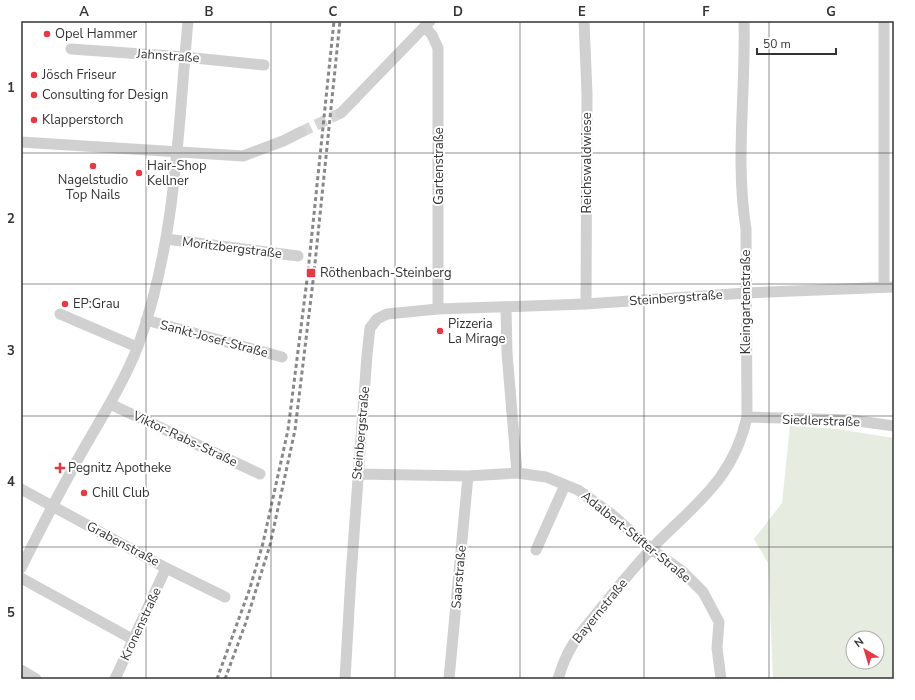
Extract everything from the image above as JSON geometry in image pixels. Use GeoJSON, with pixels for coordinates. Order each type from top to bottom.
{"type":"FeatureCollection","features":[{"type":"Feature","properties":{"kind":"street"},"geometry":{"type":"LineString","coordinates":[[21,568],[52,506],[110,404],[137,347],[146,320],[166,239],[188,21]]}},
{"type":"Feature","properties":{"kind":"street","name":"Reichswaldwiese"},"geometry":{"type":"LineString","coordinates":[[584,21],[587,94],[586,304]]}},
{"type":"Feature","properties":{"kind":"street","name":"Kleingartenstraße"},"geometry":{"type":"LineString","coordinates":[[651,549],[713,489],[733,460],[742,440],[747,418],[746,229],[743,209],[742,98],[745,66],[744,21]]}},
{"type":"Feature","properties":{"kind":"street"},"geometry":{"type":"LineString","coordinates":[[884,21],[889,287]]}},
{"type":"Feature","properties":{"kind":"street"},"geometry":{"type":"LineString","coordinates":[[341,113],[427,24]]}},
{"type":"Feature","properties":{"kind":"street","name":"Gartenstraße"},"geometry":{"type":"LineString","coordinates":[[427,24],[438,48],[438,310]]}},
{"type":"Feature","properties":{"kind":"street","name":"Jahnstraße"},"geometry":{"type":"LineString","coordinates":[[71,49],[185,57],[264,65]]}},
{"type":"Feature","properties":{"kind":"street"},"geometry":{"type":"LineString","coordinates":[[21,142],[243,156],[284,141],[301,132]]}},
{"type":"Feature","properties":{"kind":"street","name":"Moritzbergstraße"},"geometry":{"type":"LineString","coordinates":[[166,239],[298,256]]}},
{"type":"Feature","properties":{"kind":"street","name":"Steinbergstraße"},"geometry":{"type":"LineString","coordinates":[[345,679],[358,474],[370,328],[377,319],[387,314],[438,310],[586,304],[746,293],[889,287]]}},
{"type":"Feature","properties":{"kind":"street"},"geometry":{"type":"LineString","coordinates":[[506,308],[507,353],[517,473]]}},
{"type":"Feature","properties":{"kind":"street"},"geometry":{"type":"LineString","coordinates":[[60,314],[137,347]]}},
{"type":"Feature","properties":{"kind":"street","name":"Sankt-Josef-Straße"},"geometry":{"type":"LineString","coordinates":[[146,320],[282,357]]}},
{"type":"Feature","properties":{"kind":"street","name":"Viktor-Rabs-Straße"},"geometry":{"type":"LineString","coordinates":[[110,404],[260,474]]}},
{"type":"Feature","properties":{"kind":"street","name":"Siedlerstraße"},"geometry":{"type":"LineString","coordinates":[[747,418],[851,420],[894,426]]}},
{"type":"Feature","properties":{"kind":"street","name":"Adalbert-Stifter-Straße"},"geometry":{"type":"LineString","coordinates":[[358,474],[468,476],[517,473],[546,477],[578,490],[610,514],[651,549],[682,571],[703,592],[719,622],[717,648],[721,679]]}},
{"type":"Feature","properties":{"kind":"street","name":"Saarstraße"},"geometry":{"type":"LineString","coordinates":[[449,679],[468,476]]}},
{"type":"Feature","properties":{"kind":"street"},"geometry":{"type":"LineString","coordinates":[[536,550],[565,485]]}},
{"type":"Feature","properties":{"kind":"street","name":"Grabenstraße"},"geometry":{"type":"LineString","coordinates":[[21,489],[166,568],[225,596]]}},
{"type":"Feature","properties":{"kind":"street","name":"Bayernstraße"},"geometry":{"type":"LineString","coordinates":[[558,679],[564,660],[574,640],[651,549]]}},
{"type":"Feature","properties":{"kind":"street","name":"Kronenstraße"},"geometry":{"type":"LineString","coordinates":[[115,679],[166,568]]}},
{"type":"Feature","properties":{"kind":"street"},"geometry":{"type":"LineString","coordinates":[[21,578],[134,640]]}},
{"type":"Feature","properties":{"kind":"street"},"geometry":{"type":"LineString","coordinates":[[21,670],[36,679]]}},
{"type":"Feature","properties":{"kind":"shaded area"},"geometry":{"type":"Polygon","coordinates":[[[790,426],[837,429],[894,438],[894,679],[773,679],[768,563],[754,539],[782,503],[790,426]]]}},
{"type":"Feature","properties":{"kind":"tunnel"},"geometry":{"type":"LineString","coordinates":[[301,132],[341,113]]}},
{"type":"Feature","properties":{"kind":"railway"},"geometry":{"type":"LineString","coordinates":[[217,679],[250,588],[263,543],[288,430],[308,272],[334,21]]}},
{"type":"Feature","properties":{"kind":"railway"},"geometry":{"type":"LineString","coordinates":[[225,679],[246,622],[270,545],[295,430],[314,273],[340,21]]}},
{"type":"Feature","properties":{"kind":"place","name":"Opel Hammer"},"geometry":{"type":"Point","coordinates":[47,34]}},
{"type":"Feature","properties":{"kind":"place","name":"Jösch Friseur"},"geometry":{"type":"Point","coordinates":[34,75]}},
{"type":"Feature","properties":{"kind":"place","name":"Consulting for Design"},"geometry":{"type":"Point","coordinates":[34,95]}},
{"type":"Feature","properties":{"kind":"place","name":"Klapperstorch"},"geometry":{"type":"Point","coordinates":[34,120]}},
{"type":"Feature","properties":{"kind":"place","name":"Nagelstudio Top Nails"},"geometry":{"type":"Point","coordinates":[93,166]}},
{"type":"Feature","properties":{"kind":"place","name":"Hair-Shop Kellner"},"geometry":{"type":"Point","coordinates":[139,173]}},
{"type":"Feature","properties":{"kind":"place","name":"Röthenbach-Steinberg"},"geometry":{"type":"Point","coordinates":[311,273]}},
{"type":"Feature","properties":{"kind":"place","name":"EP:Grau"},"geometry":{"type":"Point","coordinates":[65,304]}},
{"type":"Feature","properties":{"kind":"place","name":"Pizzeria La Mirage"},"geometry":{"type":"Point","coordinates":[440,331]}},
{"type":"Feature","properties":{"kind":"place","name":"Pegnitz Apotheke"},"geometry":{"type":"Point","coordinates":[60,468]}},
{"type":"Feature","properties":{"kind":"place","name":"Chill Club"},"geometry":{"type":"Point","coordinates":[84,493]}}]}
